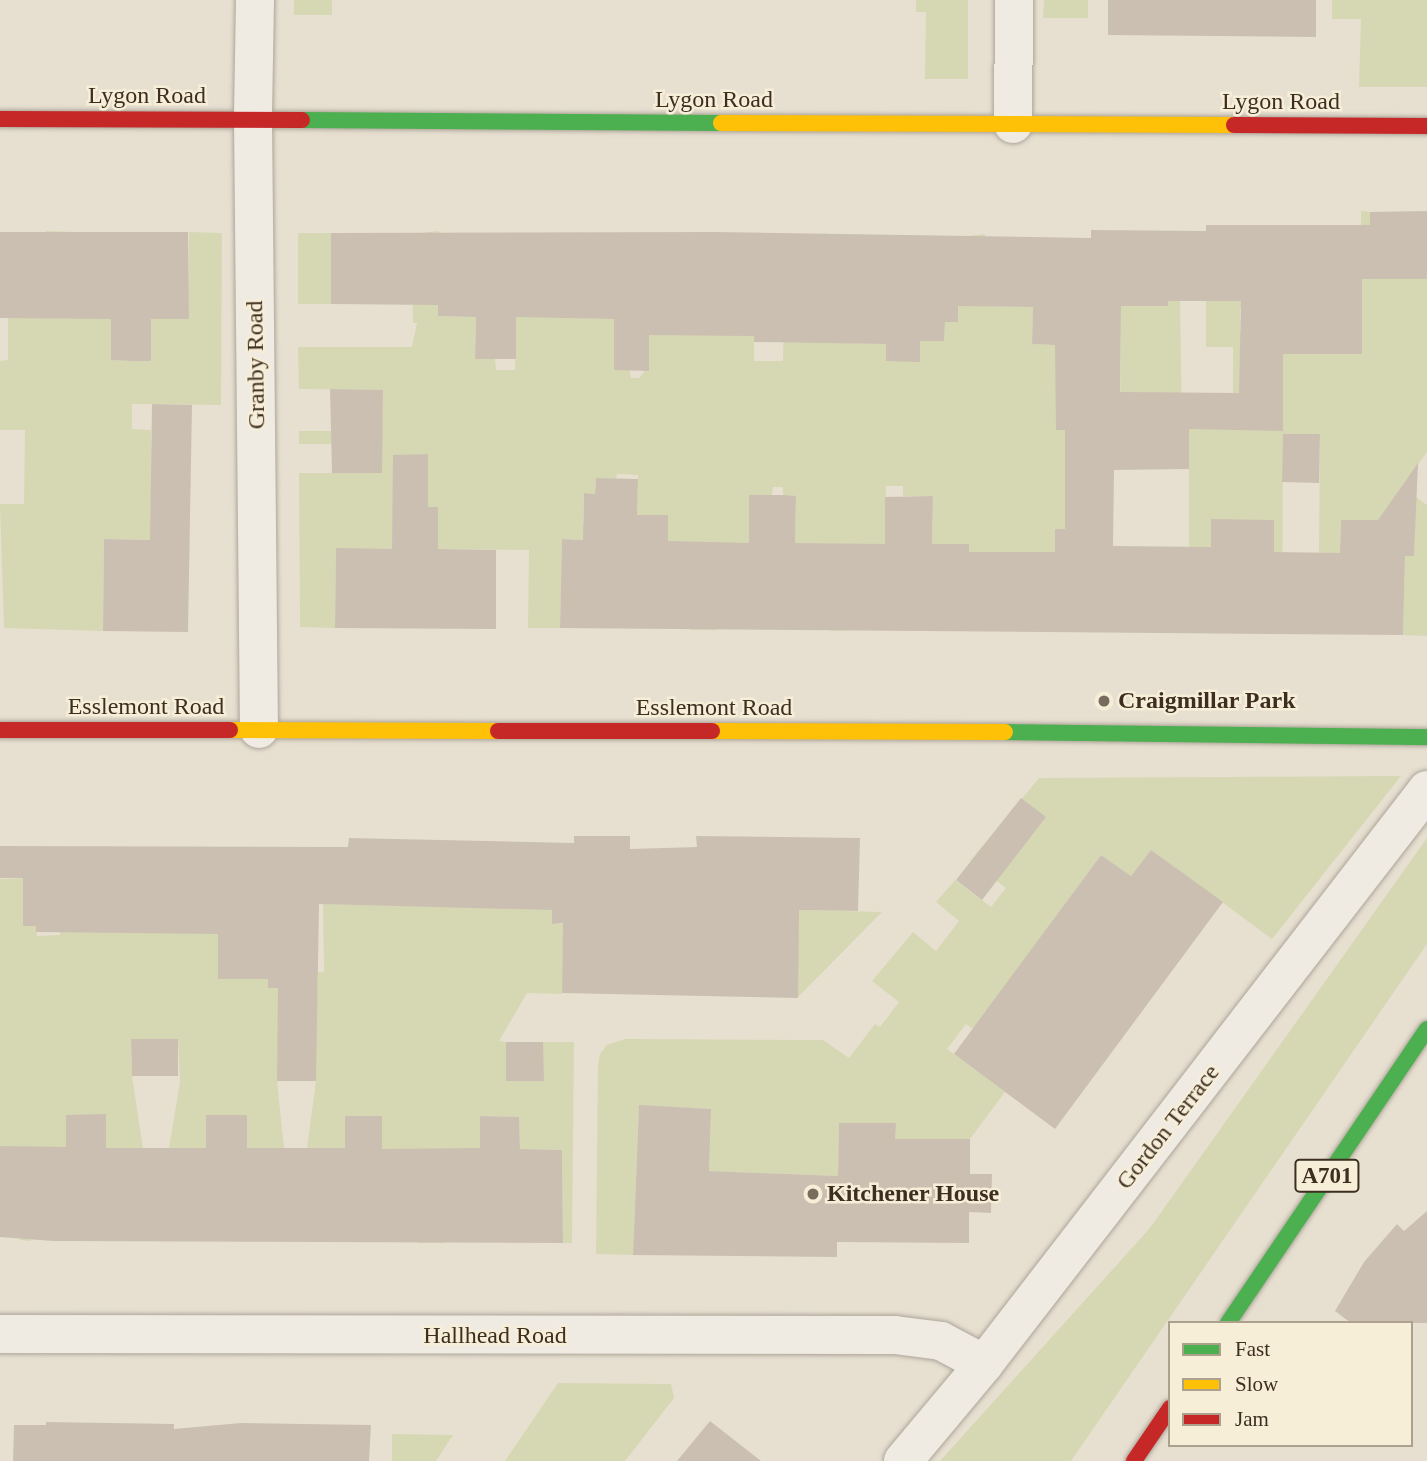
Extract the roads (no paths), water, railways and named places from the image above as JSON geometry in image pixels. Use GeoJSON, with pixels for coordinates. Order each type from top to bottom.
{"type":"FeatureCollection","features":[{"type":"Feature","properties":{"kind":"street","name":"Granby Road"},"geometry":{"type":"LineString","coordinates":[[255,0],[253,119],[259,730]]}},
{"type":"Feature","properties":{"kind":"street"},"geometry":{"type":"LineString","coordinates":[[1013,124],[1014,0]]}},
{"type":"Feature","properties":{"kind":"street","name":"Lygon Road"},"geometry":{"type":"LineString","coordinates":[[0,119],[1427,126]]}},
{"type":"Feature","properties":{"kind":"street","name":"Esslemont Road"},"geometry":{"type":"LineString","coordinates":[[0,730],[1010,732],[1427,737]]}},
{"type":"Feature","properties":{"kind":"street","name":"Gordon Terrace"},"geometry":{"type":"LineString","coordinates":[[903,1461],[984,1364],[1427,790]]}},
{"type":"Feature","properties":{"kind":"street","name":"A701"},"geometry":{"type":"LineString","coordinates":[[1229,1321],[1427,1029]]}},
{"type":"Feature","properties":{"kind":"street","name":"Hallhead Road"},"geometry":{"type":"LineString","coordinates":[[0,1334],[919,1336],[941,1341],[984,1364]]}},
{"type":"Feature","properties":{"kind":"street"},"geometry":{"type":"LineString","coordinates":[[1134,1461],[1168,1411]]}},
{"type":"Feature","properties":{"kind":"place","name":"Craigmillar Park"},"geometry":{"type":"Point","coordinates":[1104,701]}},
{"type":"Feature","properties":{"kind":"place","name":"Kitchener House"},"geometry":{"type":"Point","coordinates":[813,1194]}}]}
